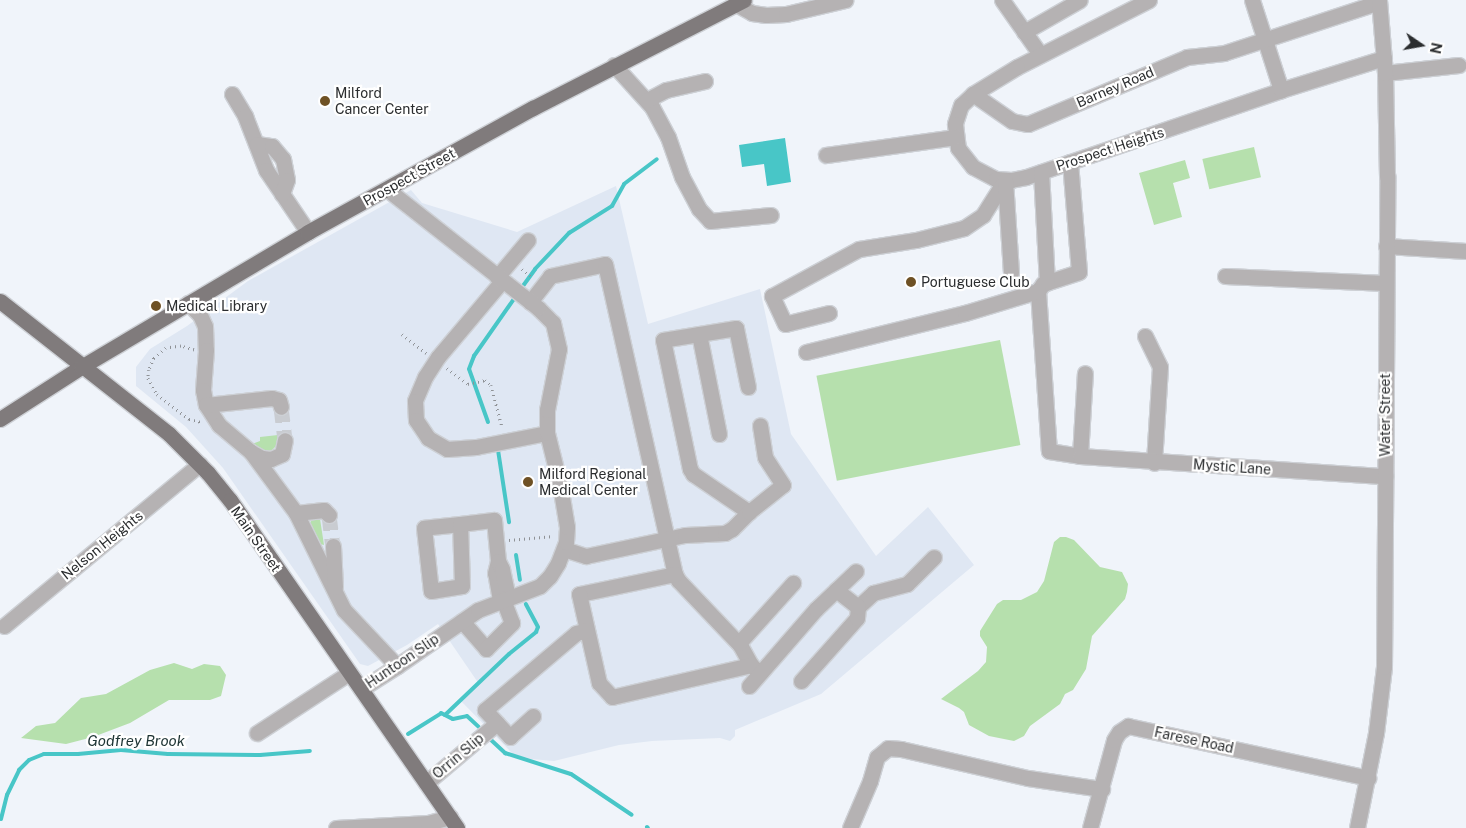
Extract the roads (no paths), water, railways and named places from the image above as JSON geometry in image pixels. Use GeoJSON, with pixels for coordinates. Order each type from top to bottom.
{"type":"FeatureCollection","features":[{"type":"Feature","properties":{"kind":"main road","name":"Prospect Street"},"geometry":{"type":"LineString","coordinates":[[0,419],[81,367],[308,232],[614,65],[740,2]]}},
{"type":"Feature","properties":{"kind":"main road","name":"Main Street"},"geometry":{"type":"LineString","coordinates":[[0,301],[81,367],[165,431],[200,464],[230,500],[454,822]]}},
{"type":"Feature","properties":{"kind":"street"},"geometry":{"type":"LineString","coordinates":[[740,2],[752,13],[766,15],[802,11],[845,0]]}},
{"type":"Feature","properties":{"kind":"street"},"geometry":{"type":"LineString","coordinates":[[1002,0],[1040,54]]}},
{"type":"Feature","properties":{"kind":"street"},"geometry":{"type":"LineString","coordinates":[[1024,32],[1080,0]]}},
{"type":"Feature","properties":{"kind":"street"},"geometry":{"type":"LineString","coordinates":[[826,155],[956,137],[955,124],[961,105],[973,94],[1040,54],[1149,0]]}},
{"type":"Feature","properties":{"kind":"street"},"geometry":{"type":"LineString","coordinates":[[1252,0],[1281,90]]}},
{"type":"Feature","properties":{"kind":"street","name":"Barney Road"},"geometry":{"type":"LineString","coordinates":[[973,94],[1012,122],[1028,124],[1187,58],[1224,52],[1264,38],[1279,36],[1379,1]]}},
{"type":"Feature","properties":{"kind":"street","name":"Water Street"},"geometry":{"type":"LineString","coordinates":[[1357,828],[1368,778],[1383,677],[1386,246],[1384,65],[1379,1]]}},
{"type":"Feature","properties":{"kind":"street"},"geometry":{"type":"LineString","coordinates":[[614,65],[647,100],[668,137],[682,177],[698,209],[710,220],[771,215]]}},
{"type":"Feature","properties":{"kind":"street","name":"Prospect Heights"},"geometry":{"type":"LineString","coordinates":[[956,137],[958,148],[973,168],[996,179],[1004,180],[1026,177],[1281,90],[1384,65],[1460,65]]}},
{"type":"Feature","properties":{"kind":"street"},"geometry":{"type":"LineString","coordinates":[[647,100],[666,90],[705,81]]}},
{"type":"Feature","properties":{"kind":"street"},"geometry":{"type":"LineString","coordinates":[[232,94],[245,116],[266,170],[308,232]]}},
{"type":"Feature","properties":{"kind":"street"},"geometry":{"type":"LineString","coordinates":[[806,352],[965,313],[1042,287],[1079,272],[1070,162]]}},
{"type":"Feature","properties":{"kind":"street"},"geometry":{"type":"LineString","coordinates":[[1041,172],[1042,287]]}},
{"type":"Feature","properties":{"kind":"street"},"geometry":{"type":"LineString","coordinates":[[1004,180],[1011,274]]}},
{"type":"Feature","properties":{"kind":"street"},"geometry":{"type":"LineString","coordinates":[[830,313],[785,324],[772,296],[859,249],[916,240],[964,228],[983,215],[1004,180]]}},
{"type":"Feature","properties":{"kind":"street"},"geometry":{"type":"LineString","coordinates":[[387,188],[528,300],[553,323],[559,345],[547,410],[547,433],[567,520],[561,543],[586,556],[668,538],[685,535],[725,533],[732,529],[749,512],[783,485],[764,457],[760,425]]}},
{"type":"Feature","properties":{"kind":"street"},"geometry":{"type":"LineString","coordinates":[[528,240],[503,282],[438,357],[425,377],[415,401],[416,420],[428,438],[447,449],[476,447],[547,433]]}},
{"type":"Feature","properties":{"kind":"street"},"geometry":{"type":"LineString","coordinates":[[1386,246],[1466,251]]}},
{"type":"Feature","properties":{"kind":"street"},"geometry":{"type":"LineString","coordinates":[[528,300],[550,276],[606,264],[675,574],[678,580],[739,643],[756,669]]}},
{"type":"Feature","properties":{"kind":"street"},"geometry":{"type":"LineString","coordinates":[[1225,276],[1386,283]]}},
{"type":"Feature","properties":{"kind":"street","name":"Mystic Lane"},"geometry":{"type":"LineString","coordinates":[[1042,287],[1049,452],[1154,463],[1385,476]]}},
{"type":"Feature","properties":{"kind":"street"},"geometry":{"type":"LineString","coordinates":[[188,303],[200,315],[205,326],[206,350],[202,386],[206,405],[219,425],[251,452],[262,458],[274,458],[282,454],[285,440]]}},
{"type":"Feature","properties":{"kind":"street"},"geometry":{"type":"LineString","coordinates":[[748,387],[736,328],[664,340],[690,469],[693,474],[749,512]]}},
{"type":"Feature","properties":{"kind":"street"},"geometry":{"type":"LineString","coordinates":[[699,334],[719,434]]}},
{"type":"Feature","properties":{"kind":"street"},"geometry":{"type":"LineString","coordinates":[[1145,336],[1160,367],[1154,463]]}},
{"type":"Feature","properties":{"kind":"street"},"geometry":{"type":"LineString","coordinates":[[1080,456],[1085,372]]}},
{"type":"Feature","properties":{"kind":"street"},"geometry":{"type":"LineString","coordinates":[[206,405],[272,398],[279,400],[281,407]]}},
{"type":"Feature","properties":{"kind":"street"},"geometry":{"type":"LineString","coordinates":[[251,452],[296,513],[335,594],[356,625],[397,666]]}},
{"type":"Feature","properties":{"kind":"street","name":"Nelson Heights"},"geometry":{"type":"LineString","coordinates":[[4,626],[200,464]]}},
{"type":"Feature","properties":{"kind":"street"},"geometry":{"type":"LineString","coordinates":[[296,513],[324,510],[329,515]]}},
{"type":"Feature","properties":{"kind":"street"},"geometry":{"type":"LineString","coordinates":[[460,524],[462,586],[431,590],[424,528],[494,520],[498,561],[502,569],[504,599],[512,622],[486,649],[462,621]]}},
{"type":"Feature","properties":{"kind":"street","name":"Huntoon Slip"},"geometry":{"type":"LineString","coordinates":[[360,689],[478,610],[540,586],[550,576],[561,543]]}},
{"type":"Feature","properties":{"kind":"street"},"geometry":{"type":"LineString","coordinates":[[314,549],[325,552],[333,546],[335,594]]}},
{"type":"Feature","properties":{"kind":"street"},"geometry":{"type":"LineString","coordinates":[[801,681],[857,618],[858,607],[873,593],[907,584],[934,557]]}},
{"type":"Feature","properties":{"kind":"street"},"geometry":{"type":"LineString","coordinates":[[749,686],[756,669],[816,608],[856,571]]}},
{"type":"Feature","properties":{"kind":"street"},"geometry":{"type":"LineString","coordinates":[[675,574],[578,594],[599,682],[612,697],[756,669]]}},
{"type":"Feature","properties":{"kind":"street"},"geometry":{"type":"LineString","coordinates":[[739,643],[793,583]]}},
{"type":"Feature","properties":{"kind":"street"},"geometry":{"type":"LineString","coordinates":[[836,590],[858,607]]}},
{"type":"Feature","properties":{"kind":"street"},"geometry":{"type":"LineString","coordinates":[[533,716],[510,737],[493,726],[486,710],[576,634],[587,630]]}},
{"type":"Feature","properties":{"kind":"street"},"geometry":{"type":"LineString","coordinates":[[257,733],[349,673]]}},
{"type":"Feature","properties":{"kind":"street","name":"Orrin Slip"},"geometry":{"type":"LineString","coordinates":[[426,783],[493,726]]}},
{"type":"Feature","properties":{"kind":"street","name":"Farese Road"},"geometry":{"type":"LineString","coordinates":[[1090,828],[1114,740],[1119,732],[1130,726],[1368,778]]}},
{"type":"Feature","properties":{"kind":"street"},"geometry":{"type":"LineString","coordinates":[[850,828],[870,781],[877,757],[888,748],[901,749],[1028,778],[1102,789]]}},
{"type":"Feature","properties":{"kind":"street"},"geometry":{"type":"LineString","coordinates":[[336,828],[454,822]]}},
{"type":"Feature","properties":{"kind":"water"},"geometry":{"type":"Polygon","coordinates":[[[785,138],[791,182],[767,186],[764,164],[742,167],[739,145],[785,138]]]}},
{"type":"Feature","properties":{"kind":"waterway"},"geometry":{"type":"LineString","coordinates":[[520,290],[535,269],[569,233],[612,206],[624,184],[657,159]]}},
{"type":"Feature","properties":{"kind":"waterway"},"geometry":{"type":"LineString","coordinates":[[488,422],[469,369],[474,356],[516,296]]}},
{"type":"Feature","properties":{"kind":"waterway"},"geometry":{"type":"LineString","coordinates":[[498,450],[509,522]]}},
{"type":"Feature","properties":{"kind":"waterway"},"geometry":{"type":"LineString","coordinates":[[516,555],[520,580]]}},
{"type":"Feature","properties":{"kind":"waterway"},"geometry":{"type":"LineString","coordinates":[[445,715],[509,654],[536,632],[538,627],[526,604]]}},
{"type":"Feature","properties":{"kind":"waterway","name":"Godfrey Brook"},"geometry":{"type":"LineString","coordinates":[[408,734],[441,713],[453,719],[467,716],[479,727]]}},
{"type":"Feature","properties":{"kind":"waterway","name":"Godfrey Brook"},"geometry":{"type":"LineString","coordinates":[[490,739],[505,753],[571,774],[632,815]]}},
{"type":"Feature","properties":{"kind":"waterway","name":"Godfrey Brook"},"geometry":{"type":"LineString","coordinates":[[1,819],[7,795],[19,770],[29,760],[44,754],[78,754],[121,750],[168,754],[260,755],[310,751]]}},
{"type":"Feature","properties":{"kind":"tunnel"},"geometry":{"type":"LineString","coordinates":[[281,407],[285,440]]}},
{"type":"Feature","properties":{"kind":"tunnel"},"geometry":{"type":"LineString","coordinates":[[329,515],[333,546]]}},
{"type":"Feature","properties":{"kind":"place","name":"Milford Cancer Center"},"geometry":{"type":"Point","coordinates":[325,101]}},
{"type":"Feature","properties":{"kind":"place","name":"Portuguese Club"},"geometry":{"type":"Point","coordinates":[911,282]}},
{"type":"Feature","properties":{"kind":"place","name":"Medical Library"},"geometry":{"type":"Point","coordinates":[156,306]}},
{"type":"Feature","properties":{"kind":"place","name":"Milford Regional Medical Center"},"geometry":{"type":"Point","coordinates":[528,482]}}]}
